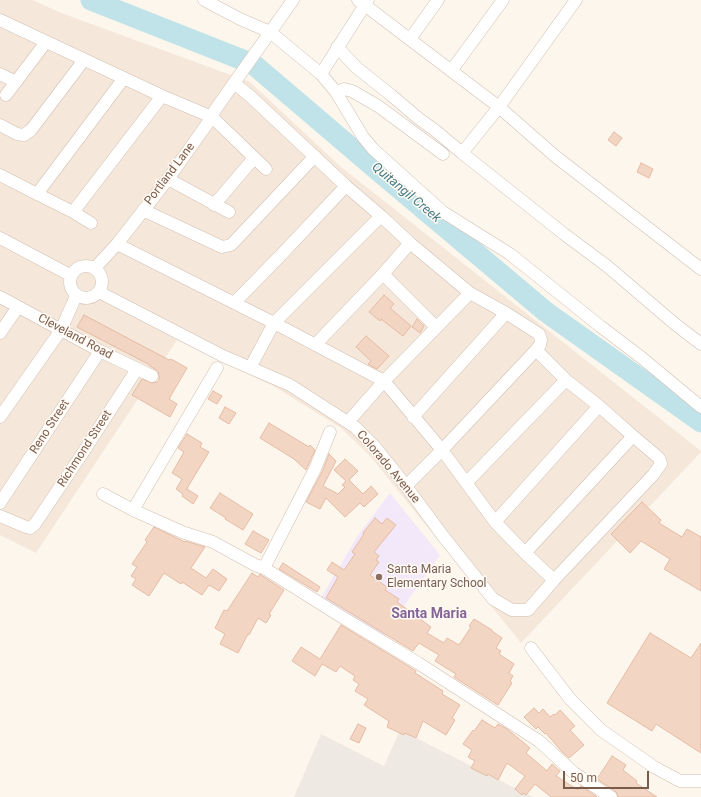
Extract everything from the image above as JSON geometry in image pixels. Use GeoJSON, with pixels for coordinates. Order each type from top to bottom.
{"type":"FeatureCollection","features":[{"type":"Feature","properties":{"kind":"street"},"geometry":{"type":"LineString","coordinates":[[204,0],[240,19],[321,74],[336,92],[363,137],[373,149],[443,212],[510,254],[642,358],[701,407]]}},
{"type":"Feature","properties":{"kind":"street","name":"Portland Lane"},"geometry":{"type":"LineString","coordinates":[[95,268],[117,244],[168,179],[212,117],[215,110],[236,79],[293,0]]}},
{"type":"Feature","properties":{"kind":"street"},"geometry":{"type":"LineString","coordinates":[[410,39],[438,0]]}},
{"type":"Feature","properties":{"kind":"street"},"geometry":{"type":"LineString","coordinates":[[452,71],[503,0]]}},
{"type":"Feature","properties":{"kind":"street"},"geometry":{"type":"LineString","coordinates":[[462,153],[499,107],[576,0]]}},
{"type":"Feature","properties":{"kind":"street"},"geometry":{"type":"LineString","coordinates":[[321,74],[364,2],[499,107],[555,156],[701,269]]}},
{"type":"Feature","properties":{"kind":"street"},"geometry":{"type":"LineString","coordinates":[[0,20],[162,96],[189,106],[212,117],[266,169]]}},
{"type":"Feature","properties":{"kind":"street"},"geometry":{"type":"LineString","coordinates":[[6,95],[46,42]]}},
{"type":"Feature","properties":{"kind":"street"},"geometry":{"type":"LineString","coordinates":[[337,47],[357,68],[418,118],[564,234],[607,266],[664,315],[701,344]]}},
{"type":"Feature","properties":{"kind":"street"},"geometry":{"type":"LineString","coordinates":[[0,126],[17,134],[24,135],[30,130],[84,60]]}},
{"type":"Feature","properties":{"kind":"street"},"geometry":{"type":"LineString","coordinates":[[0,74],[16,82]]}},
{"type":"Feature","properties":{"kind":"street"},"geometry":{"type":"LineString","coordinates":[[37,194],[124,78]]}},
{"type":"Feature","properties":{"kind":"street"},"geometry":{"type":"LineString","coordinates":[[236,79],[250,96],[346,186],[410,243],[470,293],[506,312],[538,334],[541,340],[540,345],[536,350],[406,486]]}},
{"type":"Feature","properties":{"kind":"street"},"geometry":{"type":"LineString","coordinates":[[336,92],[344,89],[352,91],[365,98],[443,154]]}},
{"type":"Feature","properties":{"kind":"street"},"geometry":{"type":"LineString","coordinates":[[73,212],[162,96]]}},
{"type":"Feature","properties":{"kind":"street"},"geometry":{"type":"LineString","coordinates":[[143,210],[222,247],[231,245],[315,156]]}},
{"type":"Feature","properties":{"kind":"street"},"geometry":{"type":"LineString","coordinates":[[214,205],[254,158]]}},
{"type":"Feature","properties":{"kind":"street"},"geometry":{"type":"LineString","coordinates":[[0,175],[73,212],[90,223]]}},
{"type":"Feature","properties":{"kind":"street"},"geometry":{"type":"LineString","coordinates":[[168,179],[229,212]]}},
{"type":"Feature","properties":{"kind":"street"},"geometry":{"type":"LineString","coordinates":[[234,303],[346,186]]}},
{"type":"Feature","properties":{"kind":"street"},"geometry":{"type":"LineString","coordinates":[[250,368],[274,323],[381,216]]}},
{"type":"Feature","properties":{"kind":"street"},"geometry":{"type":"LineString","coordinates":[[0,238],[70,275]]}},
{"type":"Feature","properties":{"kind":"street"},"geometry":{"type":"LineString","coordinates":[[315,345],[383,274],[410,243]]}},
{"type":"Feature","properties":{"kind":"street"},"geometry":{"type":"LineString","coordinates":[[117,244],[274,323],[384,381],[442,450],[495,522],[554,580]]}},
{"type":"Feature","properties":{"kind":"street"},"geometry":{"type":"LineString","coordinates":[[86,265],[95,268],[101,275],[102,284],[99,292],[92,297],[84,299],[76,296],[69,286],[70,275],[77,268],[86,265]]}},
{"type":"Feature","properties":{"kind":"street"},"geometry":{"type":"LineString","coordinates":[[383,274],[436,327]]}},
{"type":"Feature","properties":{"kind":"street","name":"Colorado Avenue"},"geometry":{"type":"LineString","coordinates":[[99,292],[223,356],[290,385],[355,427],[375,447],[493,599],[512,610],[528,610],[661,464],[659,458],[633,436]]}},
{"type":"Feature","properties":{"kind":"street"},"geometry":{"type":"LineString","coordinates":[[348,422],[384,381],[470,293]]}},
{"type":"Feature","properties":{"kind":"street"},"geometry":{"type":"LineString","coordinates":[[0,417],[61,330],[76,296]]}},
{"type":"Feature","properties":{"kind":"street","name":"Cleveland Road"},"geometry":{"type":"LineString","coordinates":[[0,297],[100,351],[152,376]]}},
{"type":"Feature","properties":{"kind":"street"},"geometry":{"type":"LineString","coordinates":[[0,333],[18,307]]}},
{"type":"Feature","properties":{"kind":"street"},"geometry":{"type":"LineString","coordinates":[[413,417],[506,312]]}},
{"type":"Feature","properties":{"kind":"street"},"geometry":{"type":"LineString","coordinates":[[525,553],[633,436],[599,406],[566,380],[536,350]]}},
{"type":"Feature","properties":{"kind":"street","name":"Reno Street"},"geometry":{"type":"LineString","coordinates":[[0,503],[100,351]]}},
{"type":"Feature","properties":{"kind":"street","name":"Richmond Street"},"geometry":{"type":"LineString","coordinates":[[0,516],[30,528],[35,524],[84,452],[137,368]]}},
{"type":"Feature","properties":{"kind":"street"},"geometry":{"type":"LineString","coordinates":[[133,510],[217,368]]}},
{"type":"Feature","properties":{"kind":"street"},"geometry":{"type":"LineString","coordinates":[[466,483],[566,380]]}},
{"type":"Feature","properties":{"kind":"street"},"geometry":{"type":"LineString","coordinates":[[495,522],[599,406]]}},
{"type":"Feature","properties":{"kind":"street"},"geometry":{"type":"LineString","coordinates":[[264,568],[314,469],[330,432]]}},
{"type":"Feature","properties":{"kind":"street"},"geometry":{"type":"LineString","coordinates":[[103,494],[133,510],[182,532],[213,542],[255,565],[264,568],[539,740],[574,773],[611,797]]}},
{"type":"Feature","properties":{"kind":"street"},"geometry":{"type":"LineString","coordinates":[[531,648],[570,699],[601,730],[654,767],[680,781],[701,781]]}},
{"type":"Feature","properties":{"kind":"shaded area"},"geometry":{"type":"Polygon","coordinates":[[[0,0],[32,0],[64,14],[250,82],[341,167],[701,452],[521,643],[371,457],[341,428],[275,387],[177,340],[36,553],[0,535],[0,0]]]}},
{"type":"Feature","properties":{"kind":"shaded area","name":"Santa Maria Elementary School"},"geometry":{"type":"Polygon","coordinates":[[[390,493],[440,555],[384,637],[321,598],[358,535],[390,493]]]}},
{"type":"Feature","properties":{"kind":"shaded area"},"geometry":{"type":"Polygon","coordinates":[[[400,730],[533,797],[294,797],[321,734],[384,766],[400,730]]]}},
{"type":"Feature","properties":{"kind":"building"},"geometry":{"type":"Polygon","coordinates":[[[614,132],[622,138],[616,146],[608,140],[614,132]]]}},
{"type":"Feature","properties":{"kind":"building"},"geometry":{"type":"Polygon","coordinates":[[[641,163],[653,169],[649,178],[637,172],[641,163]]]}},
{"type":"Feature","properties":{"kind":"building"},"geometry":{"type":"Polygon","coordinates":[[[384,295],[394,304],[390,308],[411,326],[403,336],[381,319],[380,321],[369,312],[384,295]]]}},
{"type":"Feature","properties":{"kind":"building"},"geometry":{"type":"Polygon","coordinates":[[[84,315],[187,368],[169,399],[177,404],[170,417],[132,395],[142,379],[152,383],[157,382],[159,380],[158,371],[150,365],[77,327],[84,315]]]}},
{"type":"Feature","properties":{"kind":"building"},"geometry":{"type":"Polygon","coordinates":[[[417,319],[424,326],[420,333],[412,327],[417,319]]]}},
{"type":"Feature","properties":{"kind":"building"},"geometry":{"type":"Polygon","coordinates":[[[366,336],[389,356],[377,369],[368,364],[371,361],[356,347],[366,336]]]}},
{"type":"Feature","properties":{"kind":"building"},"geometry":{"type":"Polygon","coordinates":[[[213,391],[222,396],[217,404],[208,399],[213,391]]]}},
{"type":"Feature","properties":{"kind":"building"},"geometry":{"type":"Polygon","coordinates":[[[225,407],[236,413],[229,424],[219,418],[225,407]]]}},
{"type":"Feature","properties":{"kind":"building"},"geometry":{"type":"Polygon","coordinates":[[[269,423],[309,447],[310,445],[315,450],[306,470],[294,459],[260,438],[269,423]]]}},
{"type":"Feature","properties":{"kind":"building"},"geometry":{"type":"Polygon","coordinates":[[[187,434],[202,443],[200,447],[209,452],[186,490],[187,489],[198,496],[193,504],[182,496],[183,494],[176,489],[182,479],[172,473],[184,452],[178,448],[187,434]]]}},
{"type":"Feature","properties":{"kind":"building"},"geometry":{"type":"Polygon","coordinates":[[[329,454],[336,461],[323,486],[338,494],[345,487],[342,485],[346,481],[334,470],[345,459],[358,471],[349,480],[363,494],[371,486],[378,494],[364,507],[360,503],[345,517],[326,498],[320,509],[306,502],[322,472],[329,454]]]}},
{"type":"Feature","properties":{"kind":"building"},"geometry":{"type":"Polygon","coordinates":[[[220,493],[253,514],[243,530],[210,508],[220,493]]]}},
{"type":"Feature","properties":{"kind":"building"},"geometry":{"type":"Polygon","coordinates":[[[642,502],[661,520],[659,523],[682,537],[687,529],[701,537],[701,591],[664,569],[670,559],[641,541],[630,553],[611,534],[642,502]]]}},
{"type":"Feature","properties":{"kind":"building"},"geometry":{"type":"Polygon","coordinates":[[[375,518],[382,524],[387,518],[396,525],[374,552],[379,556],[376,560],[379,562],[370,575],[387,587],[385,590],[399,599],[397,602],[431,627],[427,633],[444,643],[447,638],[459,645],[471,627],[469,626],[474,619],[502,638],[496,648],[501,651],[499,654],[514,664],[509,673],[513,676],[510,681],[512,683],[498,705],[454,677],[456,674],[435,661],[439,655],[419,643],[413,651],[326,598],[338,577],[327,570],[332,562],[344,570],[355,554],[352,552],[364,534],[363,533],[375,518]]]}},
{"type":"Feature","properties":{"kind":"building"},"geometry":{"type":"Polygon","coordinates":[[[154,527],[185,542],[205,547],[191,568],[206,578],[213,569],[227,579],[219,591],[209,585],[202,595],[182,582],[181,584],[164,573],[149,596],[132,585],[136,579],[131,576],[137,567],[132,564],[147,542],[145,540],[154,527]]]}},
{"type":"Feature","properties":{"kind":"building"},"geometry":{"type":"Polygon","coordinates":[[[253,531],[269,540],[261,553],[245,544],[253,531]]]}},
{"type":"Feature","properties":{"kind":"building"},"geometry":{"type":"Polygon","coordinates":[[[283,563],[320,587],[317,592],[279,569],[283,563]]]}},
{"type":"Feature","properties":{"kind":"building"},"geometry":{"type":"Polygon","coordinates":[[[252,573],[258,577],[260,574],[284,590],[269,614],[271,615],[266,623],[258,618],[238,653],[220,644],[225,634],[215,628],[224,610],[227,611],[252,573]]]}},
{"type":"Feature","properties":{"kind":"building"},"geometry":{"type":"Polygon","coordinates":[[[341,625],[416,671],[415,673],[443,691],[442,694],[460,705],[452,718],[455,720],[446,735],[423,721],[416,738],[405,733],[404,735],[387,727],[389,721],[364,705],[368,699],[355,691],[359,684],[353,680],[355,676],[340,666],[336,672],[322,664],[315,676],[292,661],[301,647],[320,659],[341,625]]]}},
{"type":"Feature","properties":{"kind":"building"},"geometry":{"type":"Polygon","coordinates":[[[650,633],[691,658],[701,643],[701,753],[656,724],[652,731],[607,703],[650,633]]]}},
{"type":"Feature","properties":{"kind":"building"},"geometry":{"type":"Polygon","coordinates":[[[534,708],[539,713],[543,709],[550,717],[554,714],[555,715],[560,710],[575,726],[570,730],[584,745],[569,758],[546,733],[545,734],[538,727],[536,729],[524,717],[534,708]]]}},
{"type":"Feature","properties":{"kind":"building"},"geometry":{"type":"Polygon","coordinates":[[[482,720],[495,728],[498,724],[507,729],[530,748],[526,753],[547,771],[552,764],[560,771],[556,776],[578,790],[581,786],[597,797],[551,797],[535,784],[526,795],[523,793],[522,795],[515,789],[525,776],[507,763],[498,780],[488,774],[487,776],[471,768],[475,761],[468,757],[472,750],[463,744],[482,720]]]}},
{"type":"Feature","properties":{"kind":"building"},"geometry":{"type":"Polygon","coordinates":[[[358,724],[366,728],[359,743],[350,739],[358,724]]]}},
{"type":"Feature","properties":{"kind":"building"},"geometry":{"type":"Polygon","coordinates":[[[612,756],[626,765],[623,770],[637,781],[636,783],[657,797],[618,797],[615,791],[597,779],[612,756]]]}},
{"type":"Feature","properties":{"kind":"waterway","name":"Quitangil Creek"},"geometry":{"type":"LineString","coordinates":[[91,0],[253,64],[546,312],[701,422]]}},
{"type":"Feature","properties":{"kind":"place","name":"Santa Maria Elementary School"},"geometry":{"type":"Point","coordinates":[379,577]}},
{"type":"Feature","properties":{"kind":"district","name":"Santa Maria"},"geometry":{"type":"Point","coordinates":[429,614]}}]}
